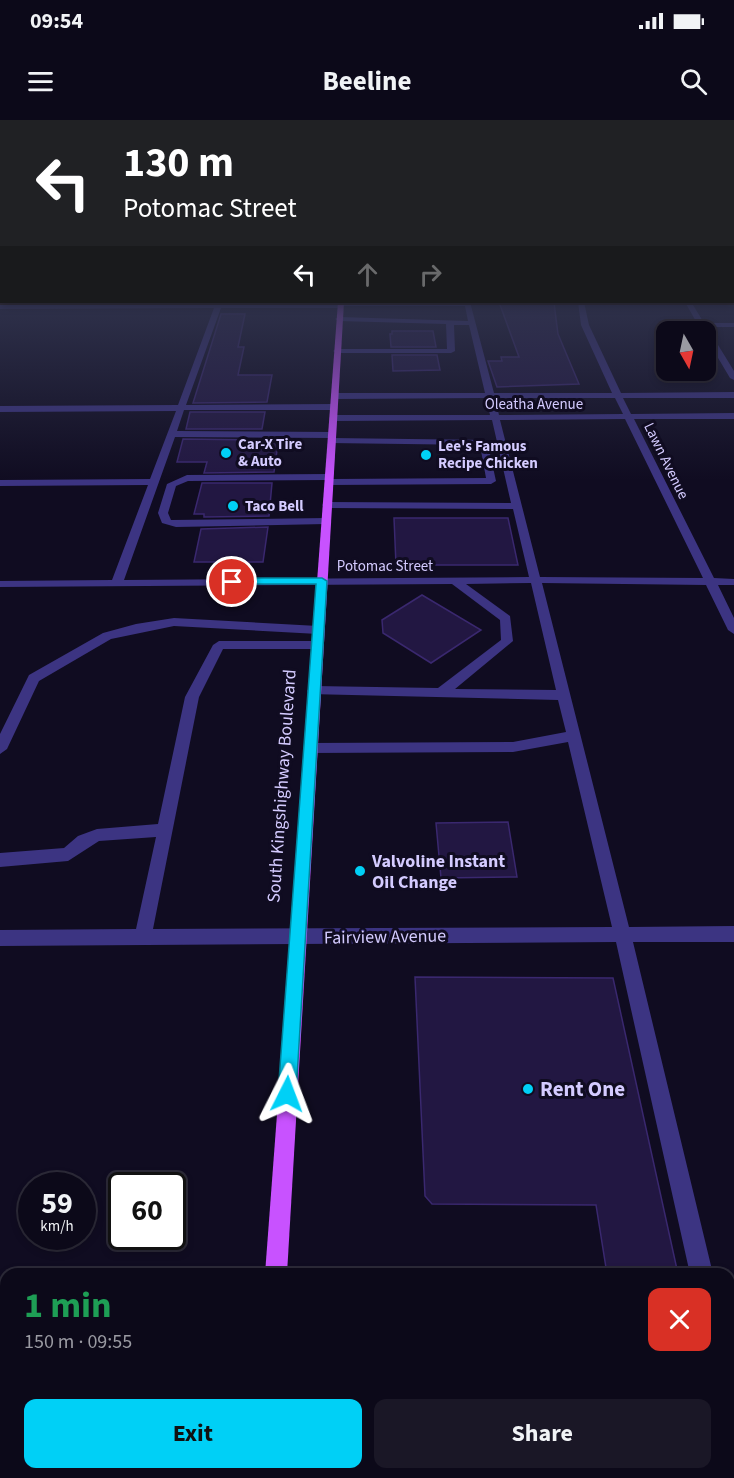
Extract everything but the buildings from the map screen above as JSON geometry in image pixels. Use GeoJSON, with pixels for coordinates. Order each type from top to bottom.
{"type":"FeatureCollection","features":[{"type":"Feature","properties":{"kind":"main road","name":"South Kingshighway Boulevard"},"geometry":{"type":"LineString","coordinates":[[276,1268],[337,353]]}},
{"type":"Feature","properties":{"kind":"street"},"geometry":{"type":"LineString","coordinates":[[117,582],[201,353]]}},
{"type":"Feature","properties":{"kind":"street"},"geometry":{"type":"LineString","coordinates":[[481,353],[701,1268]]}},
{"type":"Feature","properties":{"kind":"street","name":"Lawn Avenue"},"geometry":{"type":"LineString","coordinates":[[598,353],[708,582],[734,630]]}},
{"type":"Feature","properties":{"kind":"street"},"geometry":{"type":"LineString","coordinates":[[719,353],[734,378]]}},
{"type":"Feature","properties":{"kind":"street","name":"Oleatha Avenue"},"geometry":{"type":"LineString","coordinates":[[0,409],[334,407],[492,395],[734,395]]}},
{"type":"Feature","properties":{"kind":"street","name":"Oleatha Avenue"},"geometry":{"type":"LineString","coordinates":[[334,407],[497,418],[734,416]]}},
{"type":"Feature","properties":{"kind":"street"},"geometry":{"type":"LineString","coordinates":[[171,434],[484,442],[491,481],[187,478],[178,481],[169,489],[163,513],[168,523],[176,524],[326,521]]}},
{"type":"Feature","properties":{"kind":"street"},"geometry":{"type":"LineString","coordinates":[[0,483],[154,482]]}},
{"type":"Feature","properties":{"kind":"street"},"geometry":{"type":"LineString","coordinates":[[327,505],[518,506]]}},
{"type":"Feature","properties":{"kind":"street","name":"Potomac Street"},"geometry":{"type":"LineString","coordinates":[[0,584],[535,580],[734,582]]}},
{"type":"Feature","properties":{"kind":"street"},"geometry":{"type":"LineString","coordinates":[[440,694],[507,641],[506,619],[455,581]]}},
{"type":"Feature","properties":{"kind":"street"},"geometry":{"type":"LineString","coordinates":[[0,748],[34,678],[107,636],[136,628],[174,622],[318,638]]}},
{"type":"Feature","properties":{"kind":"street"},"geometry":{"type":"LineString","coordinates":[[143,938],[192,698],[219,645],[318,638]]}},
{"type":"Feature","properties":{"kind":"street"},"geometry":{"type":"LineString","coordinates":[[314,691],[563,695]]}},
{"type":"Feature","properties":{"kind":"street"},"geometry":{"type":"LineString","coordinates":[[310,748],[513,747],[573,736]]}},
{"type":"Feature","properties":{"kind":"street"},"geometry":{"type":"LineString","coordinates":[[0,860],[68,854],[84,841],[97,835],[165,830]]}},
{"type":"Feature","properties":{"kind":"street","name":"Fairview Avenue"},"geometry":{"type":"LineString","coordinates":[[0,938],[734,934]]}},
{"type":"Feature","properties":{"kind":"place","name":"Car-X Tire & Auto"},"geometry":{"type":"Point","coordinates":[226,453]}},
{"type":"Feature","properties":{"kind":"place","name":"Lee's Famous Recipe Chicken"},"geometry":{"type":"Point","coordinates":[426,455]}},
{"type":"Feature","properties":{"kind":"place","name":"Taco Bell"},"geometry":{"type":"Point","coordinates":[233,506]}},
{"type":"Feature","properties":{"kind":"place","name":"Valvoline Instant Oil Change"},"geometry":{"type":"Point","coordinates":[360,871]}},
{"type":"Feature","properties":{"kind":"place","name":"Rent One"},"geometry":{"type":"Point","coordinates":[528,1089]}},
{"type":"Feature","properties":{"kind":"route"},"geometry":{"type":"LineString","coordinates":[[232,582],[322,581],[287,1094]]}}]}
